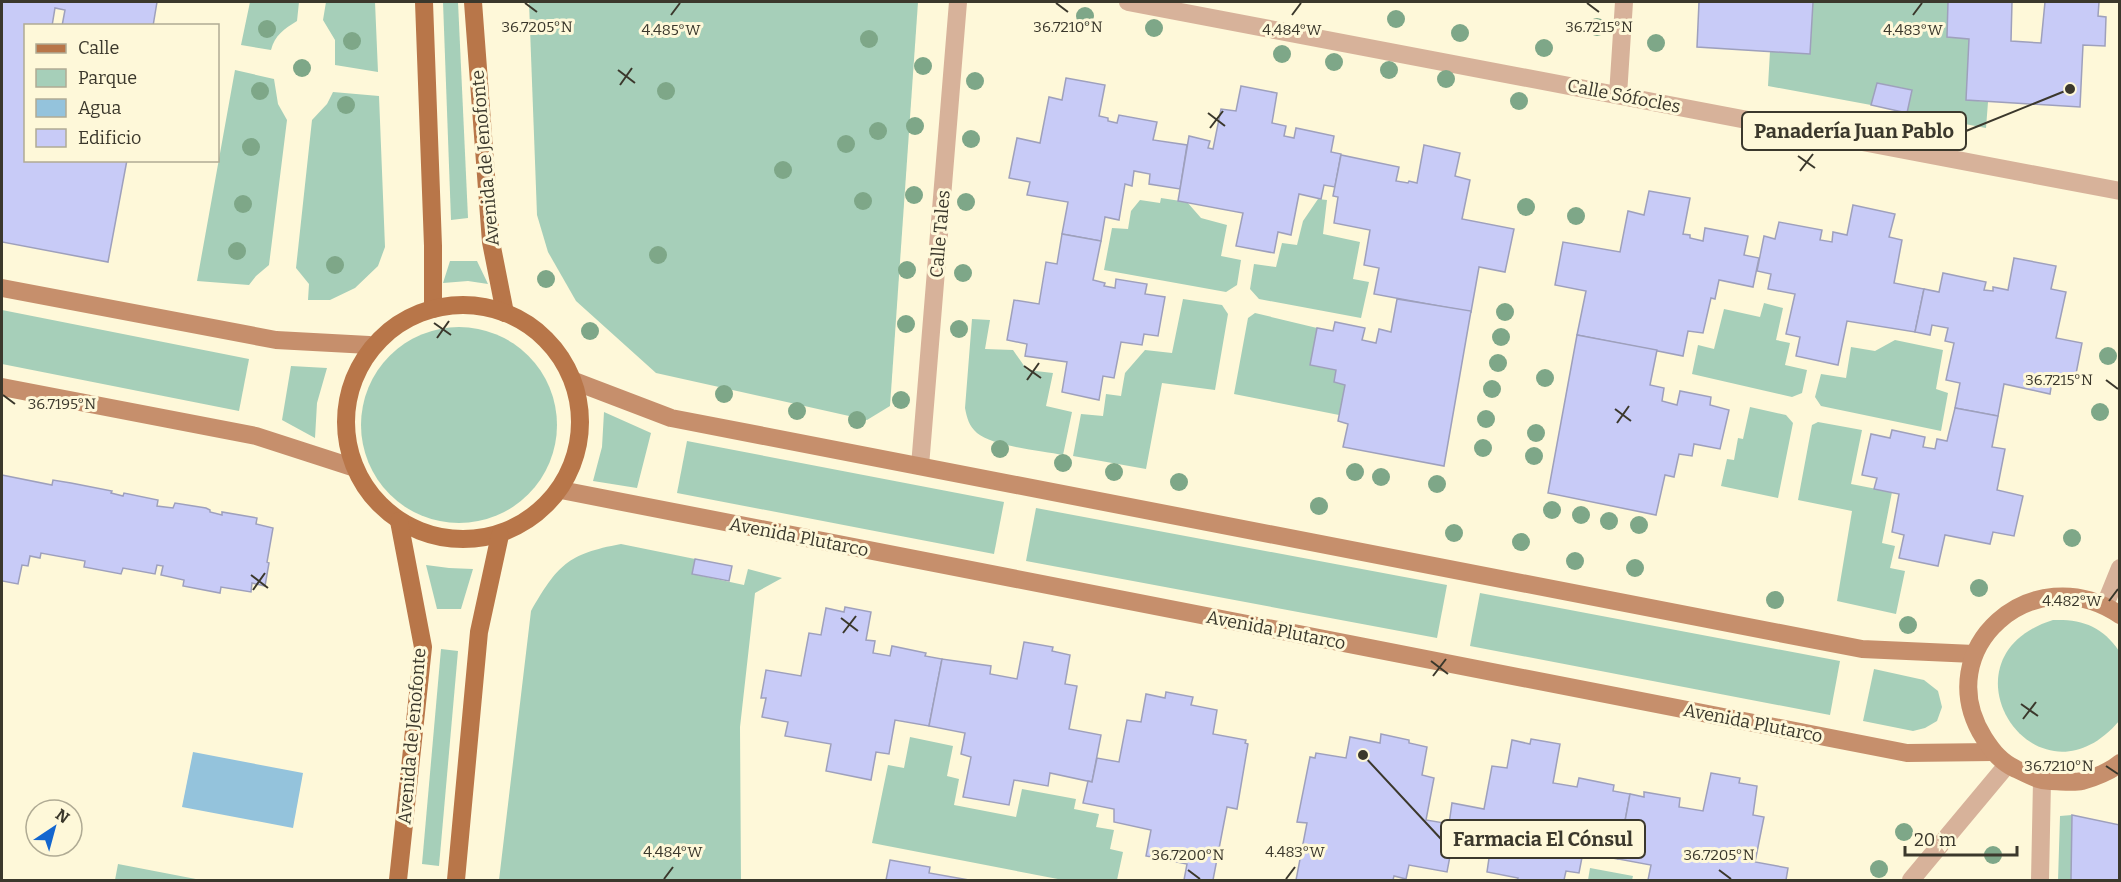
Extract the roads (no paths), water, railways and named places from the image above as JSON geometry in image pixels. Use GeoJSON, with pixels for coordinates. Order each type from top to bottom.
{"type":"FeatureCollection","features":[{"type":"Feature","properties":{"kind":"main road"},"geometry":{"type":"LineString","coordinates":[[424,2],[433,246],[433,309]]}},
{"type":"Feature","properties":{"kind":"main road","name":"Avenida de Jenofonte"},"geometry":{"type":"LineString","coordinates":[[473,2],[491,242],[505,313]]}},
{"type":"Feature","properties":{"kind":"main road"},"geometry":{"type":"LineString","coordinates":[[2,288],[276,340],[369,345]]}},
{"type":"Feature","properties":{"kind":"main road"},"geometry":{"type":"LineString","coordinates":[[467,305],[505,313],[520,320],[546,338],[574,381],[581,407],[579,450],[561,490],[540,514],[500,535],[472,540],[449,540],[399,521],[382,508],[355,468],[346,429],[352,385],[369,345],[396,321],[433,309],[467,305]]}},
{"type":"Feature","properties":{"kind":"main road"},"geometry":{"type":"LineString","coordinates":[[574,381],[671,418],[1862,649],[1974,654]]}},
{"type":"Feature","properties":{"kind":"main road"},"geometry":{"type":"LineString","coordinates":[[2,387],[256,436],[355,468]]}},
{"type":"Feature","properties":{"kind":"main road","name":"Avenida Plutarco"},"geometry":{"type":"LineString","coordinates":[[561,490],[1907,753],[1992,752]]}},
{"type":"Feature","properties":{"kind":"main road","name":"Avenida de Jenofonte"},"geometry":{"type":"LineString","coordinates":[[398,880],[423,647],[399,521]]}},
{"type":"Feature","properties":{"kind":"main road"},"geometry":{"type":"LineString","coordinates":[[456,880],[479,632],[500,535]]}},
{"type":"Feature","properties":{"kind":"main road"},"geometry":{"type":"LineString","coordinates":[[2112,610],[2075,596],[2044,596],[2015,608],[1991,627],[1974,654],[1968,688],[1974,722],[1992,752],[2007,765],[2042,781],[2081,782],[2119,765]]}},
{"type":"Feature","properties":{"kind":"street","name":"Calle Tales"},"geometry":{"type":"LineString","coordinates":[[920,466],[958,2]]}},
{"type":"Feature","properties":{"kind":"street","name":"Calle Sófocles"},"geometry":{"type":"LineString","coordinates":[[1128,2],[2120,191]]}},
{"type":"Feature","properties":{"kind":"street"},"geometry":{"type":"LineString","coordinates":[[1618,94],[1624,2]]}},
{"type":"Feature","properties":{"kind":"street"},"geometry":{"type":"LineString","coordinates":[[2112,610],[2120,568]]}},
{"type":"Feature","properties":{"kind":"street"},"geometry":{"type":"LineString","coordinates":[[1911,880],[2007,765]]}},
{"type":"Feature","properties":{"kind":"street"},"geometry":{"type":"LineString","coordinates":[[2040,880],[2042,781]]}},
{"type":"Feature","properties":{"kind":"water"},"geometry":{"type":"Polygon","coordinates":[[[193,752],[303,773],[293,828],[182,807],[193,752]]]}},
{"type":"Feature","properties":{"kind":"place","name":"Panadería Juan Pablo"},"geometry":{"type":"Point","coordinates":[2070,89]}},
{"type":"Feature","properties":{"kind":"place","name":"Farmacia El Cónsul"},"geometry":{"type":"Point","coordinates":[1363,755]}}]}
